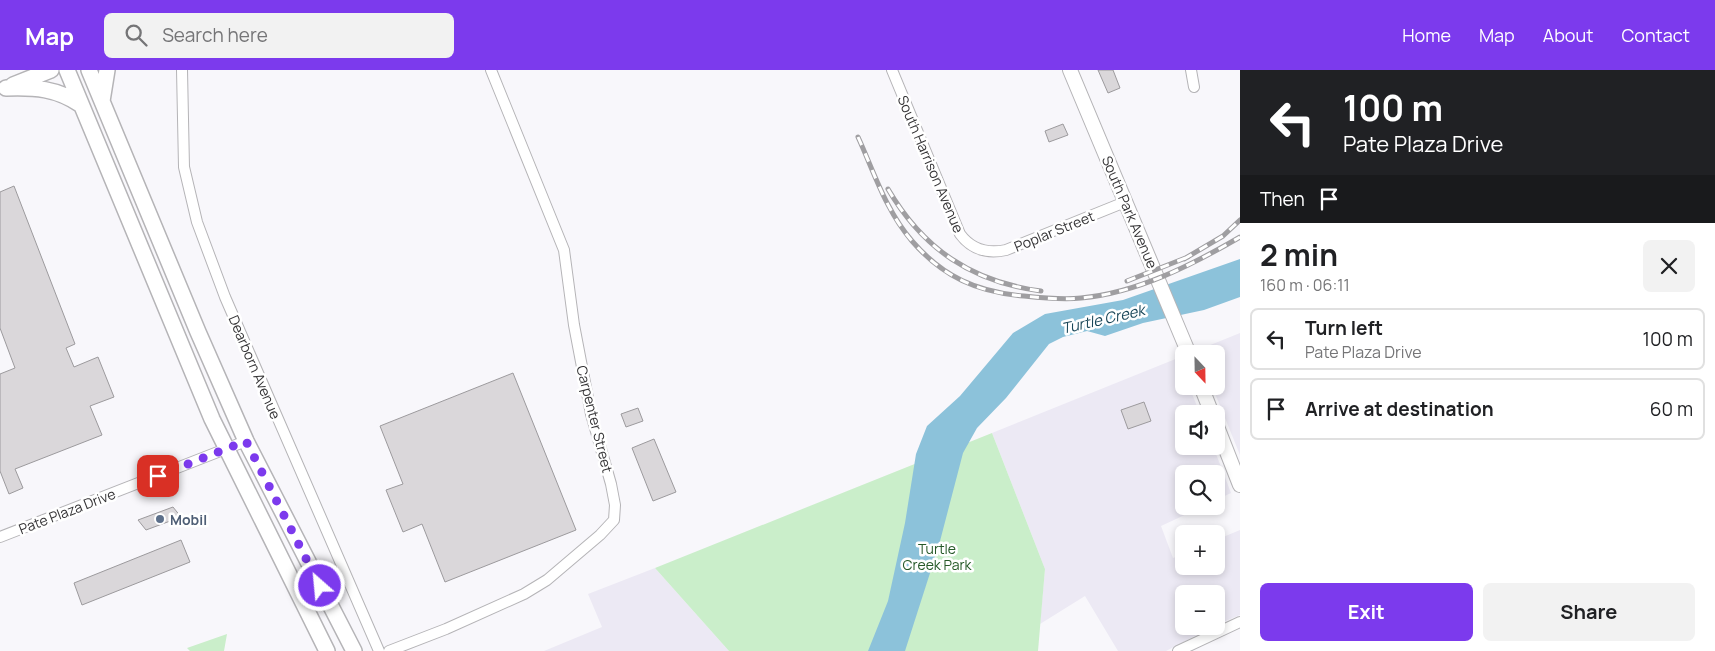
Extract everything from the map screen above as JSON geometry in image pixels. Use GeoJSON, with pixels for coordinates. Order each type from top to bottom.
{"type":"FeatureCollection","features":[{"type":"Feature","properties":{"kind":"main road"},"geometry":{"type":"LineString","coordinates":[[3,89],[51,70]]}},
{"type":"Feature","properties":{"kind":"main road"},"geometry":{"type":"LineString","coordinates":[[67,70],[172,326],[226,450],[327,651]]}},
{"type":"Feature","properties":{"kind":"main road"},"geometry":{"type":"LineString","coordinates":[[89,70],[198,332],[246,441],[354,651]]}},
{"type":"Feature","properties":{"kind":"main road"},"geometry":{"type":"LineString","coordinates":[[102,101],[108,70]]}},
{"type":"Feature","properties":{"kind":"main road"},"geometry":{"type":"LineString","coordinates":[[3,89],[51,90],[64,94],[81,105]]}},
{"type":"Feature","properties":{"kind":"street","name":"Dearborn Avenue"},"geometry":{"type":"LineString","coordinates":[[182,70],[184,167],[197,222],[237,324],[379,651]]}},
{"type":"Feature","properties":{"kind":"street","name":"Carpenter Street"},"geometry":{"type":"LineString","coordinates":[[389,651],[446,629],[524,594],[552,576],[600,535],[614,520],[615,505],[591,414],[576,335],[564,250],[491,70]]}},
{"type":"Feature","properties":{"kind":"street","name":"South Harrison Avenue"},"geometry":{"type":"LineString","coordinates":[[892,70],[960,234],[966,242],[980,250]]}},
{"type":"Feature","properties":{"kind":"street","name":"South Park Avenue"},"geometry":{"type":"LineString","coordinates":[[1070,70],[1185,345]]}},
{"type":"Feature","properties":{"kind":"street"},"geometry":{"type":"LineString","coordinates":[[1190,70],[1194,87]]}},
{"type":"Feature","properties":{"kind":"street","name":"Poplar Street"},"geometry":{"type":"LineString","coordinates":[[980,250],[989,252],[1006,250],[1125,202]]}},
{"type":"Feature","properties":{"kind":"street","name":"Pate Plaza Drive"},"geometry":{"type":"LineString","coordinates":[[0,538],[246,441]]}},
{"type":"Feature","properties":{"kind":"street"},"geometry":{"type":"LineString","coordinates":[[1225,447],[1240,485]]}},
{"type":"Feature","properties":{"kind":"street"},"geometry":{"type":"LineString","coordinates":[[1178,651],[1240,622]]}},
{"type":"Feature","properties":{"kind":"shaded area"},"geometry":{"type":"Polygon","coordinates":[[[1240,333],[1240,455],[1225,418],[1225,405],[1220,405],[1216,395],[1225,395],[1225,345],[1210,345],[1240,333]]]}},
{"type":"Feature","properties":{"kind":"shaded area"},"geometry":{"type":"Polygon","coordinates":[[[1175,359],[1175,395],[1193,395],[1196,405],[1175,405],[1175,455],[1216,455],[1220,465],[1175,465],[1175,515],[1185,515],[1161,526],[1173,558],[1175,557],[1175,575],[1225,575],[1225,536],[1240,530],[1240,615],[1225,621],[1225,585],[1175,585],[1175,635],[1197,635],[1166,651],[1118,651],[1085,596],[1040,624],[1045,569],[992,433],[1175,359]]]}},
{"type":"Feature","properties":{"kind":"shaded area"},"geometry":{"type":"Polygon","coordinates":[[[1225,477],[1231,493],[1225,496],[1225,477]]]}},
{"type":"Feature","properties":{"kind":"shaded area"},"geometry":{"type":"Polygon","coordinates":[[[655,568],[729,651],[544,651],[602,627],[588,594],[655,568]]]}},
{"type":"Feature","properties":{"kind":"green space","name":"Turtle Creek Park"},"geometry":{"type":"Polygon","coordinates":[[[992,433],[1045,569],[1038,651],[729,651],[655,568],[992,433]]]}},
{"type":"Feature","properties":{"kind":"green space"},"geometry":{"type":"Polygon","coordinates":[[[227,634],[224,651],[190,651],[187,648],[227,634]]]}},
{"type":"Feature","properties":{"kind":"water","name":"Turtle Creek"},"geometry":{"type":"Polygon","coordinates":[[[1240,259],[1240,297],[1204,310],[1143,323],[1105,336],[1087,331],[1063,337],[1049,344],[1006,398],[977,428],[963,453],[939,545],[905,651],[868,651],[888,601],[905,523],[916,454],[927,426],[960,396],[1013,333],[1045,314],[1123,300],[1240,259]]]}},
{"type":"Feature","properties":{"kind":"building"},"geometry":{"type":"Polygon","coordinates":[[[1098,70],[1113,70],[1120,88],[1108,93],[1098,70]]]}},
{"type":"Feature","properties":{"kind":"building"},"geometry":{"type":"Polygon","coordinates":[[[1063,124],[1068,135],[1049,142],[1045,131],[1063,124]]]}},
{"type":"Feature","properties":{"kind":"building"},"geometry":{"type":"Polygon","coordinates":[[[14,186],[75,344],[66,348],[74,367],[98,357],[114,397],[90,406],[102,435],[15,469],[23,488],[9,494],[0,471],[0,374],[15,368],[0,328],[0,192],[14,186]]]}},
{"type":"Feature","properties":{"kind":"building"},"geometry":{"type":"Polygon","coordinates":[[[513,373],[576,530],[445,582],[422,524],[403,532],[386,490],[403,484],[380,426],[513,373]]]}},
{"type":"Feature","properties":{"kind":"building"},"geometry":{"type":"Polygon","coordinates":[[[1144,402],[1151,421],[1128,429],[1121,410],[1144,402]]]}},
{"type":"Feature","properties":{"kind":"building"},"geometry":{"type":"Polygon","coordinates":[[[638,408],[643,421],[626,427],[621,414],[638,408]]]}},
{"type":"Feature","properties":{"kind":"building"},"geometry":{"type":"Polygon","coordinates":[[[654,439],[676,492],[653,501],[632,448],[654,439]]]}},
{"type":"Feature","properties":{"kind":"building","name":"Mobil"},"geometry":{"type":"Polygon","coordinates":[[[173,507],[181,517],[146,530],[138,520],[173,507]]]}},
{"type":"Feature","properties":{"kind":"building"},"geometry":{"type":"Polygon","coordinates":[[[181,540],[190,562],[82,605],[74,583],[181,540]]]}},
{"type":"Feature","properties":{"kind":"railway"},"geometry":{"type":"LineString","coordinates":[[858,137],[888,204],[912,241],[924,254],[949,273],[991,291],[1074,299],[1102,295],[1164,276],[1203,258],[1240,237]]}},
{"type":"Feature","properties":{"kind":"railway"},"geometry":{"type":"LineString","coordinates":[[888,189],[917,229],[952,259],[971,271],[993,280],[1041,291]]}},
{"type":"Feature","properties":{"kind":"railway"},"geometry":{"type":"LineString","coordinates":[[1184,259],[1223,236],[1240,220]]}},
{"type":"Feature","properties":{"kind":"railway"},"geometry":{"type":"LineString","coordinates":[[1127,281],[1188,257]]}},
{"type":"Feature","properties":{"kind":"place","name":"Mobil"},"geometry":{"type":"Point","coordinates":[160,519]}},
{"type":"Feature","properties":{"kind":"route"},"geometry":{"type":"LineString","coordinates":[[158,476],[246,441],[320,586]]}}]}
